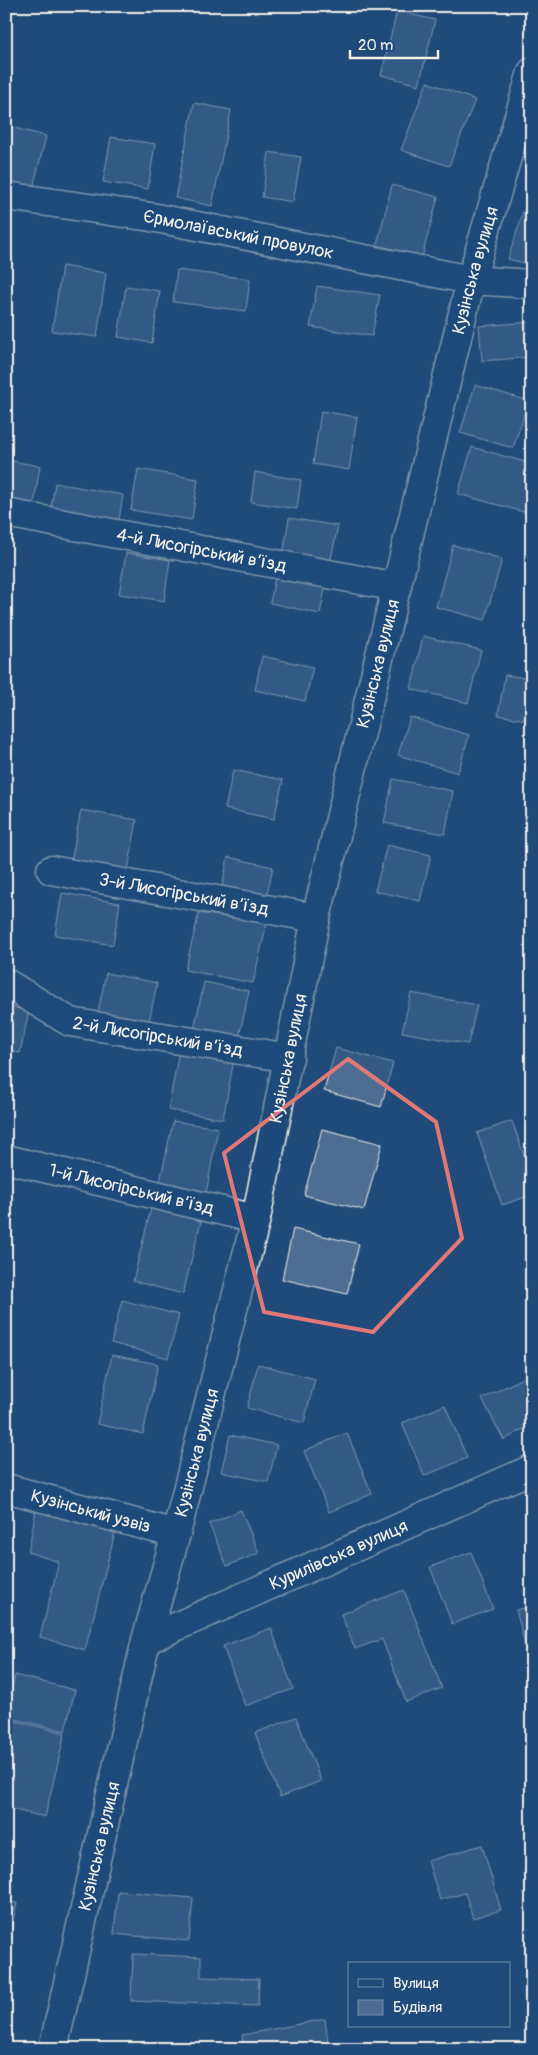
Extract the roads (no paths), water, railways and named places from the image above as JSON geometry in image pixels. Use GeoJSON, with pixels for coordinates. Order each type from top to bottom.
{"type":"FeatureCollection","features":[{"type":"Feature","properties":{"kind":"street","name":"Кузінська вулиця"},"geometry":{"type":"LineString","coordinates":[[53,2049],[146,1640],[176,1534],[256,1219],[316,918],[471,280],[532,72]]}},
{"type":"Feature","properties":{"kind":"street","name":"Єрмолаївський провулок"},"geometry":{"type":"LineString","coordinates":[[6,196],[151,216],[471,280],[532,284]]}},
{"type":"Feature","properties":{"kind":"street","name":"4-й Лисогірський в’їзд"},"geometry":{"type":"LineString","coordinates":[[6,513],[397,587]]}},
{"type":"Feature","properties":{"kind":"street","name":"3-й Лисогірський в’їзд"},"geometry":{"type":"LineString","coordinates":[[50,870],[316,918]]}},
{"type":"Feature","properties":{"kind":"street","name":"2-й Лисогірський в’їзд"},"geometry":{"type":"LineString","coordinates":[[6,983],[70,1022],[288,1058]]}},
{"type":"Feature","properties":{"kind":"street","name":"1-й Лисогірський в’їзд"},"geometry":{"type":"LineString","coordinates":[[6,1159],[256,1219]]}},
{"type":"Feature","properties":{"kind":"street","name":"Курилівська вулиця"},"geometry":{"type":"LineString","coordinates":[[146,1640],[532,1470]]}},
{"type":"Feature","properties":{"kind":"street","name":"Кузінський узвіз"},"geometry":{"type":"LineString","coordinates":[[6,1488],[176,1534]]}}]}
